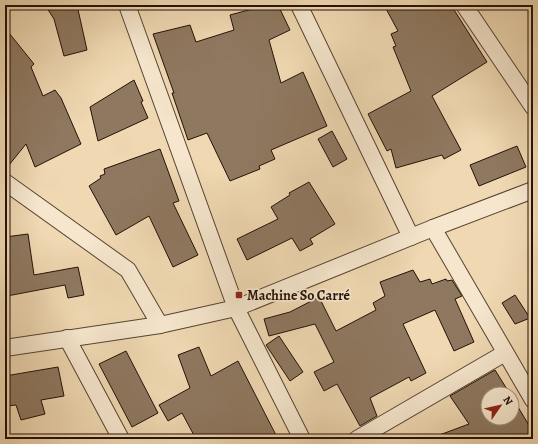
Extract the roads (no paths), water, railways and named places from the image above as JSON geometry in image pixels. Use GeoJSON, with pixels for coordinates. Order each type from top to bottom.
{"type":"FeatureCollection","features":[{"type":"Feature","properties":{"kind":"street"},"geometry":{"type":"LineString","coordinates":[[127,5],[236,308],[302,439]]}},
{"type":"Feature","properties":{"kind":"street"},"geometry":{"type":"LineString","coordinates":[[299,5],[411,237]]}},
{"type":"Feature","properties":{"kind":"street"},"geometry":{"type":"LineString","coordinates":[[464,5],[533,107]]}},
{"type":"Feature","properties":{"kind":"street"},"geometry":{"type":"LineString","coordinates":[[5,182],[128,270],[160,325]]}},
{"type":"Feature","properties":{"kind":"street"},"geometry":{"type":"LineString","coordinates":[[5,348],[160,325],[236,308],[433,228],[533,190]]}},
{"type":"Feature","properties":{"kind":"street"},"geometry":{"type":"LineString","coordinates":[[433,228],[505,353],[527,380],[533,400]]}},
{"type":"Feature","properties":{"kind":"street"},"geometry":{"type":"LineString","coordinates":[[67,338],[121,439]]}},
{"type":"Feature","properties":{"kind":"street"},"geometry":{"type":"LineString","coordinates":[[357,439],[505,353]]}},
{"type":"Feature","properties":{"kind":"place","name":"Machine So Carré"},"geometry":{"type":"Point","coordinates":[239,295]}}]}
